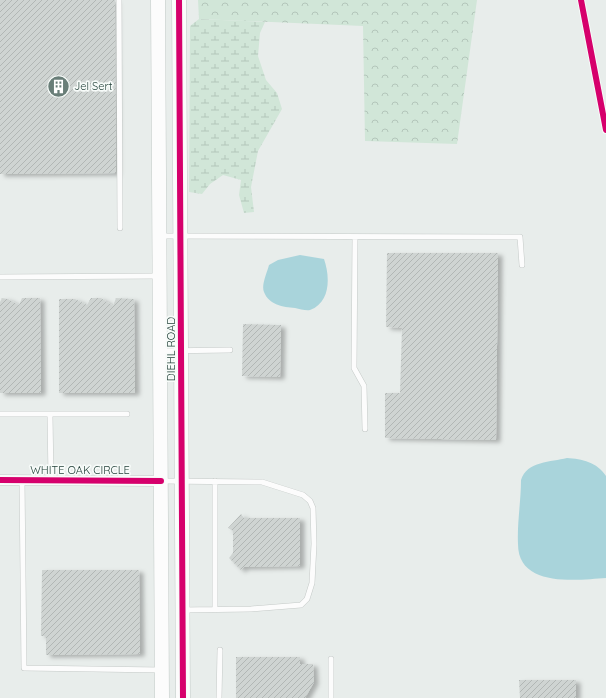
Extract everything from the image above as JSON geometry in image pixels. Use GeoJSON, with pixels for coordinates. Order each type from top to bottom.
{"type":"FeatureCollection","features":[{"type":"Feature","properties":{"kind":"street","name":"DIEHL ROAD"},"geometry":{"type":"LineString","coordinates":[[158,0],[162,698]]}},
{"type":"Feature","properties":{"kind":"street","name":"DIEHL ROAD"},"geometry":{"type":"LineString","coordinates":[[179,0],[183,698]]}},
{"type":"Feature","properties":{"kind":"street","name":"WHITE OAK CIRCLE"},"geometry":{"type":"LineString","coordinates":[[0,480],[161,481]]}},
{"type":"Feature","properties":{"kind":"lane"},"geometry":{"type":"LineString","coordinates":[[119,0],[120,228]]}},
{"type":"Feature","properties":{"kind":"lane"},"geometry":{"type":"LineString","coordinates":[[159,236],[355,238],[520,237],[522,265]]}},
{"type":"Feature","properties":{"kind":"lane"},"geometry":{"type":"LineString","coordinates":[[355,238],[354,368],[364,386],[365,429]]}},
{"type":"Feature","properties":{"kind":"lane"},"geometry":{"type":"LineString","coordinates":[[0,277],[160,276]]}},
{"type":"Feature","properties":{"kind":"lane"},"geometry":{"type":"LineString","coordinates":[[160,351],[230,350]]}},
{"type":"Feature","properties":{"kind":"lane"},"geometry":{"type":"LineString","coordinates":[[0,414],[127,414]]}},
{"type":"Feature","properties":{"kind":"lane"},"geometry":{"type":"LineString","coordinates":[[50,414],[51,480]]}},
{"type":"Feature","properties":{"kind":"lane"},"geometry":{"type":"LineString","coordinates":[[22,480],[24,668],[162,670]]}},
{"type":"Feature","properties":{"kind":"lane"},"geometry":{"type":"LineString","coordinates":[[161,481],[262,482],[303,496],[310,501],[313,508],[314,544],[312,583],[306,599],[301,605],[215,610],[182,610]]}},
{"type":"Feature","properties":{"kind":"lane"},"geometry":{"type":"LineString","coordinates":[[215,481],[215,610]]}},
{"type":"Feature","properties":{"kind":"lane"},"geometry":{"type":"LineString","coordinates":[[219,698],[220,650]]}},
{"type":"Feature","properties":{"kind":"lane"},"geometry":{"type":"LineString","coordinates":[[331,659],[331,698]]}},
{"type":"Feature","properties":{"kind":"green space"},"geometry":{"type":"Polygon","coordinates":[[[198,0],[477,0],[457,144],[365,141],[363,26],[199,19],[198,0]]]}},
{"type":"Feature","properties":{"kind":"green space"},"geometry":{"type":"Polygon","coordinates":[[[199,19],[265,22],[260,33],[258,56],[266,80],[277,93],[282,109],[258,151],[251,187],[254,212],[244,213],[239,195],[241,180],[223,175],[210,184],[202,194],[189,192],[190,26],[199,19]]]}},
{"type":"Feature","properties":{"kind":"water"},"geometry":{"type":"Polygon","coordinates":[[[300,255],[324,259],[326,266],[328,280],[325,295],[317,306],[310,310],[286,307],[273,303],[266,296],[263,289],[269,265],[278,260],[300,255]]]}},
{"type":"Feature","properties":{"kind":"water"},"geometry":{"type":"Polygon","coordinates":[[[567,458],[578,459],[594,464],[606,476],[606,578],[565,580],[538,575],[528,568],[521,558],[518,536],[521,480],[528,469],[540,463],[567,458]]]}},
{"type":"Feature","properties":{"kind":"building","name":"Jel Sert"},"geometry":{"type":"Polygon","coordinates":[[[0,0],[115,0],[116,173],[0,174],[0,0]]]}},
{"type":"Feature","properties":{"kind":"building"},"geometry":{"type":"Polygon","coordinates":[[[387,253],[498,253],[496,440],[385,438],[385,393],[400,393],[402,328],[386,327],[387,253]]]}},
{"type":"Feature","properties":{"kind":"building"},"geometry":{"type":"Polygon","coordinates":[[[2,298],[8,299],[19,305],[22,298],[40,298],[41,393],[0,393],[0,302],[2,298]]]}},
{"type":"Feature","properties":{"kind":"building"},"geometry":{"type":"Polygon","coordinates":[[[91,298],[101,298],[113,306],[116,298],[134,299],[135,393],[59,393],[59,299],[75,299],[87,305],[91,298]]]}},
{"type":"Feature","properties":{"kind":"building"},"geometry":{"type":"Polygon","coordinates":[[[243,324],[281,325],[280,377],[242,376],[243,324]]]}},
{"type":"Feature","properties":{"kind":"building"},"geometry":{"type":"Polygon","coordinates":[[[241,514],[244,518],[300,518],[300,566],[244,567],[241,570],[229,558],[233,553],[233,531],[228,528],[241,514]]]}},
{"type":"Feature","properties":{"kind":"building"},"geometry":{"type":"Polygon","coordinates":[[[42,570],[139,570],[140,654],[46,655],[46,636],[41,636],[42,570]]]}},
{"type":"Feature","properties":{"kind":"building"},"geometry":{"type":"Polygon","coordinates":[[[236,657],[300,657],[300,664],[313,664],[314,682],[305,698],[236,698],[236,657]]]}},
{"type":"Feature","properties":{"kind":"building"},"geometry":{"type":"Polygon","coordinates":[[[519,680],[576,680],[576,698],[520,698],[519,680]]]}},
{"type":"Feature","properties":{"kind":"cycle path"},"geometry":{"type":"LineString","coordinates":[[179,0],[183,698]]}},
{"type":"Feature","properties":{"kind":"cycle path"},"geometry":{"type":"LineString","coordinates":[[581,0],[606,130]]}},
{"type":"Feature","properties":{"kind":"cycle path"},"geometry":{"type":"LineString","coordinates":[[0,480],[161,481]]}},
{"type":"Feature","properties":{"kind":"place","name":"Jel Sert"},"geometry":{"type":"Point","coordinates":[58,86]}}]}
